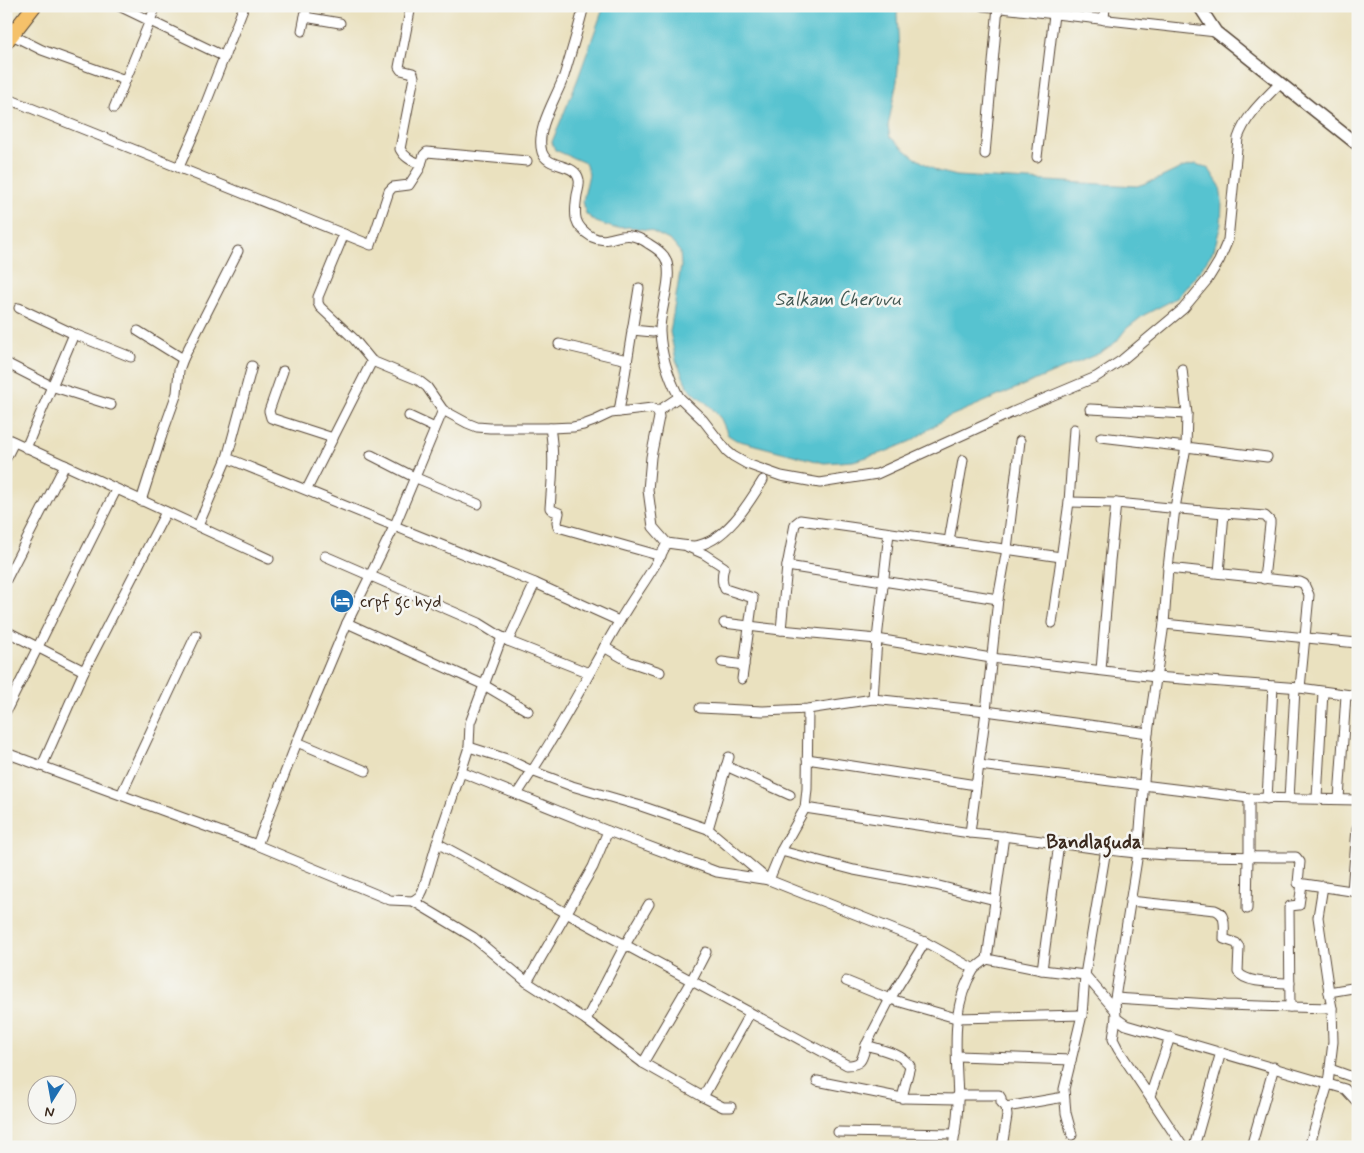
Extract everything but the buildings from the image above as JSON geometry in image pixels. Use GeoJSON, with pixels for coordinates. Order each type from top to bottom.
{"type":"FeatureCollection","features":[{"type":"Feature","properties":{"kind":"highway"},"geometry":{"type":"LineString","coordinates":[[9,39],[29,8]]}},
{"type":"Feature","properties":{"kind":"street"},"geometry":{"type":"LineString","coordinates":[[119,6],[225,57]]}},
{"type":"Feature","properties":{"kind":"street"},"geometry":{"type":"LineString","coordinates":[[114,108],[156,6]]}},
{"type":"Feature","properties":{"kind":"street"},"geometry":{"type":"LineString","coordinates":[[179,167],[244,6]]}},
{"type":"Feature","properties":{"kind":"street"},"geometry":{"type":"LineString","coordinates":[[302,31],[307,6]]}},
{"type":"Feature","properties":{"kind":"street"},"geometry":{"type":"LineString","coordinates":[[411,6],[398,67],[401,70],[413,73],[414,77],[400,149],[412,161],[421,164]]}},
{"type":"Feature","properties":{"kind":"street"},"geometry":{"type":"LineString","coordinates":[[584,6],[563,78],[544,123],[542,150],[544,156],[553,163],[565,166],[578,176],[580,182],[575,220],[579,228],[594,237],[604,240],[619,235],[639,237],[664,256],[668,273],[660,330],[669,377],[679,397],[703,420],[727,451],[747,464],[781,476],[820,483],[877,474],[1013,412],[1096,377],[1122,360],[1183,310],[1208,279],[1219,261],[1228,240],[1238,138],[1241,127],[1250,113],[1280,84]]}},
{"type":"Feature","properties":{"kind":"street"},"geometry":{"type":"LineString","coordinates":[[983,6],[1054,10],[1104,20],[1216,32]]}},
{"type":"Feature","properties":{"kind":"street"},"geometry":{"type":"LineString","coordinates":[[1104,20],[1105,6]]}},
{"type":"Feature","properties":{"kind":"street"},"geometry":{"type":"LineString","coordinates":[[1199,6],[1216,32],[1358,146]]}},
{"type":"Feature","properties":{"kind":"street"},"geometry":{"type":"LineString","coordinates":[[985,154],[998,7]]}},
{"type":"Feature","properties":{"kind":"street"},"geometry":{"type":"LineString","coordinates":[[1037,157],[1054,10]]}},
{"type":"Feature","properties":{"kind":"street"},"geometry":{"type":"LineString","coordinates":[[305,16],[340,23]]}},
{"type":"Feature","properties":{"kind":"street"},"geometry":{"type":"LineString","coordinates":[[9,39],[125,80]]}},
{"type":"Feature","properties":{"kind":"street"},"geometry":{"type":"LineString","coordinates":[[6,98],[371,245],[389,191],[393,187],[408,185],[420,168],[424,155],[427,152],[528,161]]}},
{"type":"Feature","properties":{"kind":"street"},"geometry":{"type":"LineString","coordinates":[[344,234],[320,292],[318,303],[320,307],[354,339],[372,361],[418,380],[427,387],[443,410],[477,427],[550,428],[578,426],[611,413],[652,408],[658,411]]}},
{"type":"Feature","properties":{"kind":"street"},"geometry":{"type":"LineString","coordinates":[[141,501],[177,393],[179,370],[183,359],[238,251]]}},
{"type":"Feature","properties":{"kind":"street"},"geometry":{"type":"LineString","coordinates":[[619,412],[639,288]]}},
{"type":"Feature","properties":{"kind":"street"},"geometry":{"type":"LineString","coordinates":[[19,308],[74,334],[131,357]]}},
{"type":"Feature","properties":{"kind":"street"},"geometry":{"type":"LineString","coordinates":[[632,330],[653,332]]}},
{"type":"Feature","properties":{"kind":"street"},"geometry":{"type":"LineString","coordinates":[[138,331],[183,359]]}},
{"type":"Feature","properties":{"kind":"street"},"geometry":{"type":"LineString","coordinates":[[26,448],[74,334]]}},
{"type":"Feature","properties":{"kind":"street"},"geometry":{"type":"LineString","coordinates":[[559,344],[627,360]]}},
{"type":"Feature","properties":{"kind":"street"},"geometry":{"type":"LineString","coordinates":[[307,489],[372,361]]}},
{"type":"Feature","properties":{"kind":"street"},"geometry":{"type":"LineString","coordinates":[[6,363],[51,386],[110,405]]}},
{"type":"Feature","properties":{"kind":"street"},"geometry":{"type":"LineString","coordinates":[[198,526],[227,458],[252,366]]}},
{"type":"Feature","properties":{"kind":"street"},"geometry":{"type":"LineString","coordinates":[[1182,368],[1187,414],[1186,447],[1175,508],[1164,624],[1148,733],[1138,853],[1115,998],[1114,1044],[1183,1147]]}},
{"type":"Feature","properties":{"kind":"street"},"geometry":{"type":"LineString","coordinates":[[283,371],[269,411],[271,418],[333,438]]}},
{"type":"Feature","properties":{"kind":"street"},"geometry":{"type":"LineString","coordinates":[[658,411],[679,397]]}},
{"type":"Feature","properties":{"kind":"street"},"geometry":{"type":"LineString","coordinates":[[1090,409],[1187,414]]}},
{"type":"Feature","properties":{"kind":"street"},"geometry":{"type":"LineString","coordinates":[[257,845],[297,742],[347,623],[395,525],[443,410]]}},
{"type":"Feature","properties":{"kind":"street"},"geometry":{"type":"LineString","coordinates":[[658,411],[659,417],[651,457],[648,490],[653,527],[667,543],[695,546],[706,543],[718,536],[747,505],[763,480]]}},
{"type":"Feature","properties":{"kind":"street"},"geometry":{"type":"LineString","coordinates":[[409,416],[435,428]]}},
{"type":"Feature","properties":{"kind":"street"},"geometry":{"type":"LineString","coordinates":[[550,428],[553,478],[550,508],[559,513],[558,527],[660,556]]}},
{"type":"Feature","properties":{"kind":"street"},"geometry":{"type":"LineString","coordinates":[[1052,623],[1069,502],[1074,429]]}},
{"type":"Feature","properties":{"kind":"street"},"geometry":{"type":"LineString","coordinates":[[1101,437],[1267,457]]}},
{"type":"Feature","properties":{"kind":"street"},"geometry":{"type":"LineString","coordinates":[[6,458],[10,440],[270,559]]}},
{"type":"Feature","properties":{"kind":"street"},"geometry":{"type":"LineString","coordinates":[[970,833],[998,599],[1007,549],[1020,441]]}},
{"type":"Feature","properties":{"kind":"street"},"geometry":{"type":"LineString","coordinates":[[371,455],[414,477],[478,504]]}},
{"type":"Feature","properties":{"kind":"street"},"geometry":{"type":"LineString","coordinates":[[227,458],[395,525],[619,620]]}},
{"type":"Feature","properties":{"kind":"street"},"geometry":{"type":"LineString","coordinates":[[949,541],[963,460]]}},
{"type":"Feature","properties":{"kind":"street"},"geometry":{"type":"LineString","coordinates":[[6,580],[64,465]]}},
{"type":"Feature","properties":{"kind":"street"},"geometry":{"type":"LineString","coordinates":[[6,711],[116,490]]}},
{"type":"Feature","properties":{"kind":"street"},"geometry":{"type":"LineString","coordinates":[[1069,502],[1116,503],[1264,516],[1270,521],[1264,579]]}},
{"type":"Feature","properties":{"kind":"street"},"geometry":{"type":"LineString","coordinates":[[1101,670],[1116,503]]}},
{"type":"Feature","properties":{"kind":"street"},"geometry":{"type":"LineString","coordinates":[[42,766],[84,671],[166,512]]}},
{"type":"Feature","properties":{"kind":"street"},"geometry":{"type":"LineString","coordinates":[[1219,572],[1224,513]]}},
{"type":"Feature","properties":{"kind":"street"},"geometry":{"type":"LineString","coordinates":[[781,630],[787,566],[797,520],[1061,557]]}},
{"type":"Feature","properties":{"kind":"street"},"geometry":{"type":"LineString","coordinates":[[873,699],[877,639],[889,533]]}},
{"type":"Feature","properties":{"kind":"street"},"geometry":{"type":"LineString","coordinates":[[517,794],[556,734],[619,620],[667,543]]}},
{"type":"Feature","properties":{"kind":"street"},"geometry":{"type":"LineString","coordinates":[[684,545],[704,554],[724,567],[722,575],[725,589],[752,598],[742,680]]}},
{"type":"Feature","properties":{"kind":"street"},"geometry":{"type":"LineString","coordinates":[[325,556],[479,623],[505,639],[589,673]]}},
{"type":"Feature","properties":{"kind":"street"},"geometry":{"type":"LineString","coordinates":[[787,566],[998,599]]}},
{"type":"Feature","properties":{"kind":"street"},"geometry":{"type":"LineString","coordinates":[[1168,568],[1219,572],[1304,584],[1308,595],[1297,688],[1289,799]]}},
{"type":"Feature","properties":{"kind":"street"},"geometry":{"type":"LineString","coordinates":[[413,901],[420,896],[423,890],[469,747],[470,723],[484,685],[505,639],[535,583]]}},
{"type":"Feature","properties":{"kind":"street"},"geometry":{"type":"LineString","coordinates":[[347,623],[484,685],[528,711]]}},
{"type":"Feature","properties":{"kind":"street"},"geometry":{"type":"LineString","coordinates":[[724,623],[877,639],[991,658],[1156,677],[1297,688],[1358,696]]}},
{"type":"Feature","properties":{"kind":"street"},"geometry":{"type":"LineString","coordinates":[[1164,624],[1357,643]]}},
{"type":"Feature","properties":{"kind":"street"},"geometry":{"type":"LineString","coordinates":[[6,631],[84,671]]}},
{"type":"Feature","properties":{"kind":"street"},"geometry":{"type":"LineString","coordinates":[[121,795],[196,635]]}},
{"type":"Feature","properties":{"kind":"street"},"geometry":{"type":"LineString","coordinates":[[604,647],[630,662],[660,672]]}},
{"type":"Feature","properties":{"kind":"street"},"geometry":{"type":"LineString","coordinates":[[722,662],[744,665]]}},
{"type":"Feature","properties":{"kind":"street"},"geometry":{"type":"LineString","coordinates":[[1266,799],[1273,686]]}},
{"type":"Feature","properties":{"kind":"street"},"geometry":{"type":"LineString","coordinates":[[1317,798],[1323,692]]}},
{"type":"Feature","properties":{"kind":"street"},"geometry":{"type":"LineString","coordinates":[[1339,799],[1346,695]]}},
{"type":"Feature","properties":{"kind":"street"},"geometry":{"type":"LineString","coordinates":[[700,708],[762,711],[808,709],[873,699],[986,711],[1148,733]]}},
{"type":"Feature","properties":{"kind":"street"},"geometry":{"type":"LineString","coordinates":[[769,880],[781,850],[805,808],[808,709]]}},
{"type":"Feature","properties":{"kind":"street"},"geometry":{"type":"LineString","coordinates":[[297,742],[366,771]]}},
{"type":"Feature","properties":{"kind":"street"},"geometry":{"type":"LineString","coordinates":[[469,747],[507,759],[572,786],[708,828],[769,880]]}},
{"type":"Feature","properties":{"kind":"street"},"geometry":{"type":"LineString","coordinates":[[6,753],[257,845],[390,900],[413,901],[473,937],[528,982],[586,1020],[643,1063],[703,1097],[731,1108]]}},
{"type":"Feature","properties":{"kind":"street"},"geometry":{"type":"LineString","coordinates":[[708,828],[729,757]]}},
{"type":"Feature","properties":{"kind":"street"},"geometry":{"type":"LineString","coordinates":[[807,759],[976,785]]}},
{"type":"Feature","properties":{"kind":"street"},"geometry":{"type":"LineString","coordinates":[[979,765],[1249,798],[1358,800]]}},
{"type":"Feature","properties":{"kind":"street"},"geometry":{"type":"LineString","coordinates":[[726,766],[790,796]]}},
{"type":"Feature","properties":{"kind":"street"},"geometry":{"type":"LineString","coordinates":[[461,772],[716,872],[769,880],[925,942],[974,969]]}},
{"type":"Feature","properties":{"kind":"street"},"geometry":{"type":"LineString","coordinates":[[1247,909],[1249,798]]}},
{"type":"Feature","properties":{"kind":"street"},"geometry":{"type":"LineString","coordinates":[[805,808],[970,833],[1138,853],[1299,858],[1298,883],[1355,892],[1357,828]]}},
{"type":"Feature","properties":{"kind":"street"},"geometry":{"type":"LineString","coordinates":[[528,982],[593,867],[608,831]]}},
{"type":"Feature","properties":{"kind":"street"},"geometry":{"type":"LineString","coordinates":[[953,1147],[957,1097],[956,1018],[965,983],[974,969],[987,959],[1004,836]]}},
{"type":"Feature","properties":{"kind":"street"},"geometry":{"type":"LineString","coordinates":[[437,843],[847,1065],[856,1065],[862,1060],[866,1045],[890,999],[925,942]]}},
{"type":"Feature","properties":{"kind":"street"},"geometry":{"type":"LineString","coordinates":[[1042,970],[1058,843]]}},
{"type":"Feature","properties":{"kind":"street"},"geometry":{"type":"LineString","coordinates":[[1072,1135],[1066,1113],[1064,1089],[1082,1015],[1085,975],[1106,849]]}},
{"type":"Feature","properties":{"kind":"street"},"geometry":{"type":"LineString","coordinates":[[781,850],[854,870],[935,885],[996,900]]}},
{"type":"Feature","properties":{"kind":"street"},"geometry":{"type":"LineString","coordinates":[[1290,1007],[1289,908],[1299,904],[1302,884]]}},
{"type":"Feature","properties":{"kind":"street"},"geometry":{"type":"LineString","coordinates":[[1309,1147],[1328,1084],[1333,1042],[1332,1008],[1318,917],[1323,886]]}},
{"type":"Feature","properties":{"kind":"street"},"geometry":{"type":"LineString","coordinates":[[1130,901],[1221,912],[1223,916],[1224,939],[1228,942],[1236,943],[1239,947],[1238,972],[1240,976],[1248,980],[1290,983]]}},
{"type":"Feature","properties":{"kind":"street"},"geometry":{"type":"LineString","coordinates":[[586,1020],[625,945],[649,904]]}},
{"type":"Feature","properties":{"kind":"street"},"geometry":{"type":"LineString","coordinates":[[643,1063],[706,952]]}},
{"type":"Feature","properties":{"kind":"street"},"geometry":{"type":"LineString","coordinates":[[987,959],[1042,970],[1085,975],[1126,1025],[1344,1089],[1358,1103]]}},
{"type":"Feature","properties":{"kind":"street"},"geometry":{"type":"LineString","coordinates":[[846,981],[890,999],[956,1018],[1082,1015]]}},
{"type":"Feature","properties":{"kind":"street"},"geometry":{"type":"LineString","coordinates":[[1329,992],[1358,987]]}},
{"type":"Feature","properties":{"kind":"street"},"geometry":{"type":"LineString","coordinates":[[1115,998],[1226,1005],[1332,1008]]}},
{"type":"Feature","properties":{"kind":"street"},"geometry":{"type":"LineString","coordinates":[[703,1097],[750,1013]]}},
{"type":"Feature","properties":{"kind":"street"},"geometry":{"type":"LineString","coordinates":[[1150,1096],[1170,1037]]}},
{"type":"Feature","properties":{"kind":"street"},"geometry":{"type":"LineString","coordinates":[[866,1045],[901,1057],[907,1061],[910,1066],[902,1098]]}},
{"type":"Feature","properties":{"kind":"street"},"geometry":{"type":"LineString","coordinates":[[1194,1147],[1221,1052]]}},
{"type":"Feature","properties":{"kind":"street"},"geometry":{"type":"LineString","coordinates":[[957,1056],[1071,1060]]}},
{"type":"Feature","properties":{"kind":"street"},"geometry":{"type":"LineString","coordinates":[[1251,1147],[1274,1067]]}},
{"type":"Feature","properties":{"kind":"street"},"geometry":{"type":"LineString","coordinates":[[1330,1069],[1358,1078]]}},
{"type":"Feature","properties":{"kind":"street"},"geometry":{"type":"LineString","coordinates":[[817,1081],[902,1098],[999,1095],[1001,1102],[1006,1107],[1002,1147]]}},
{"type":"Feature","properties":{"kind":"street"},"geometry":{"type":"LineString","coordinates":[[1006,1107],[1064,1097]]}},
{"type":"Feature","properties":{"kind":"street"},"geometry":{"type":"LineString","coordinates":[[838,1132],[955,1134]]}},
{"type":"Feature","properties":{"kind":"water","name":"Salkam Cheruvu"},"geometry":{"type":"Polygon","coordinates":[[[604,6],[899,6],[897,14],[899,54],[897,81],[888,126],[890,137],[914,157],[937,171],[957,176],[1137,186],[1196,164],[1209,169],[1220,186],[1222,201],[1221,224],[1214,250],[1196,276],[1177,298],[1144,315],[1126,329],[1116,342],[1100,353],[946,418],[911,441],[885,452],[853,461],[824,463],[736,440],[728,435],[721,419],[711,407],[688,388],[676,360],[670,332],[681,266],[680,252],[671,241],[649,230],[630,227],[614,228],[596,222],[586,214],[583,201],[589,174],[585,163],[555,150],[552,142],[577,81],[604,6]]]}},
{"type":"Feature","properties":{"kind":"place","name":"crpf gc hyd"},"geometry":{"type":"Point","coordinates":[342,601]}},
{"type":"Feature","properties":{"kind":"district","name":"Bandlaguda"},"geometry":{"type":"Point","coordinates":[1094,841]}}]}
